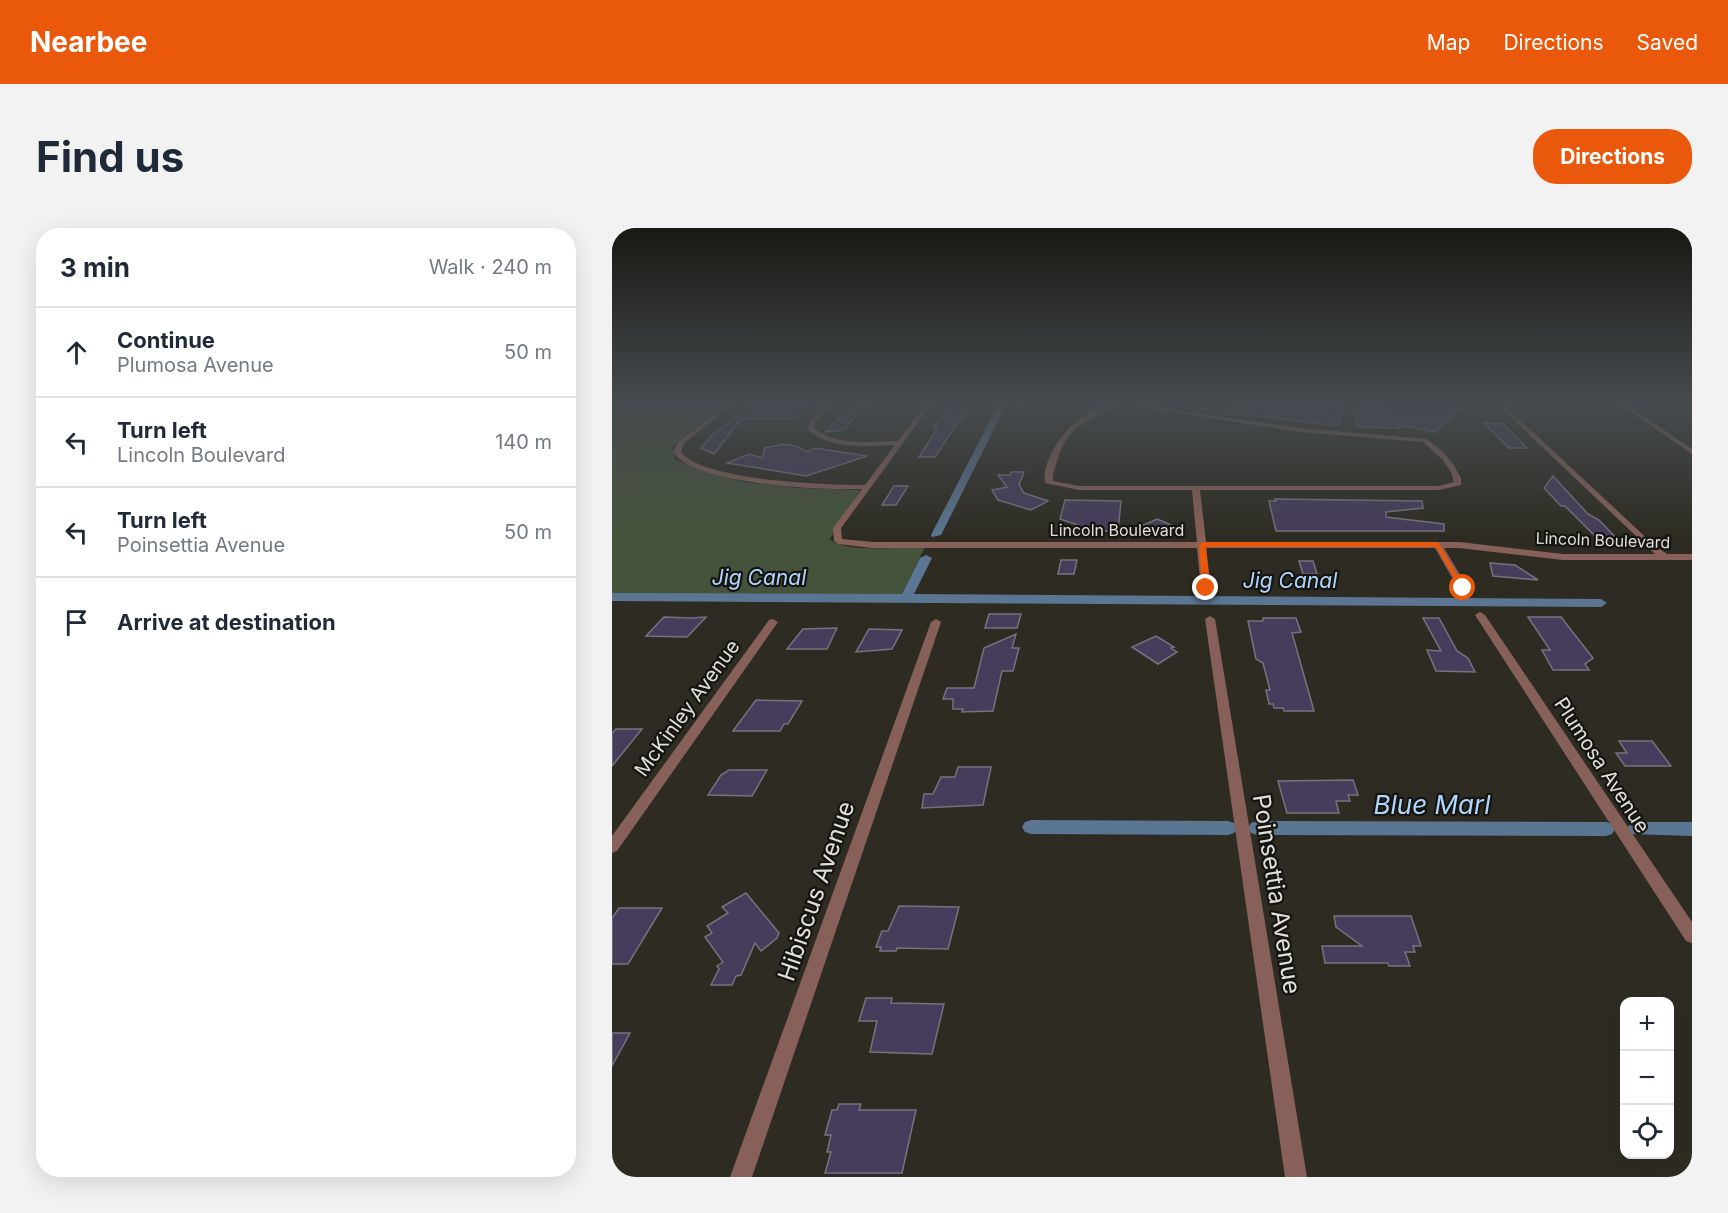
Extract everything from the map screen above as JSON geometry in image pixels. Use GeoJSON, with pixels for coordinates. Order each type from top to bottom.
{"type":"FeatureCollection","features":[{"type":"Feature","properties":{"kind":"street"},"geometry":{"type":"LineString","coordinates":[[678,449],[679,457],[706,468],[774,485],[867,487],[895,449]]}},
{"type":"Feature","properties":{"kind":"street"},"geometry":{"type":"LineString","coordinates":[[1056,449],[1048,479],[1054,485],[1079,488],[1454,486],[1458,483],[1456,474],[1437,449]]}},
{"type":"Feature","properties":{"kind":"street"},"geometry":{"type":"LineString","coordinates":[[1548,449],[1665,557]]}},
{"type":"Feature","properties":{"kind":"street","name":"Lincoln Boulevard"},"geometry":{"type":"LineString","coordinates":[[867,487],[837,528],[838,541],[872,545],[1438,545],[1481,546],[1563,557],[1690,559]]}},
{"type":"Feature","properties":{"kind":"street"},"geometry":{"type":"LineString","coordinates":[[1197,488],[1206,588]]}},
{"type":"Feature","properties":{"kind":"street"},"geometry":{"type":"LineString","coordinates":[[1438,545],[1463,588]]}},
{"type":"Feature","properties":{"kind":"street","name":"Plumosa Avenue"},"geometry":{"type":"LineString","coordinates":[[1480,615],[1692,936]]}},
{"type":"Feature","properties":{"kind":"street","name":"Poinsettia Avenue"},"geometry":{"type":"LineString","coordinates":[[1210,619],[1296,1177]]}},
{"type":"Feature","properties":{"kind":"street","name":"McKinley Avenue"},"geometry":{"type":"LineString","coordinates":[[612,846],[773,622]]}},
{"type":"Feature","properties":{"kind":"street","name":"Hibiscus Avenue"},"geometry":{"type":"LineString","coordinates":[[741,1177],[936,622]]}},
{"type":"Feature","properties":{"kind":"green space"},"geometry":{"type":"Polygon","coordinates":[[[612,449],[672,449],[675,460],[743,482],[798,488],[860,490],[830,539],[836,543],[860,548],[925,547],[899,600],[612,598],[612,449]]]}},
{"type":"Feature","properties":{"kind":"building"},"geometry":{"type":"Polygon","coordinates":[[[704,449],[718,449],[714,454],[704,449]]]}},
{"type":"Feature","properties":{"kind":"building"},"geometry":{"type":"Polygon","coordinates":[[[765,449],[803,449],[808,452],[813,449],[823,449],[867,456],[806,476],[727,463],[749,454],[762,458],[765,449]]]}},
{"type":"Feature","properties":{"kind":"building"},"geometry":{"type":"Polygon","coordinates":[[[924,449],[940,449],[935,457],[919,457],[924,449]]]}},
{"type":"Feature","properties":{"kind":"building"},"geometry":{"type":"Polygon","coordinates":[[[1011,472],[1024,472],[1019,485],[1024,493],[1048,501],[1031,510],[998,500],[992,490],[1007,487],[998,475],[1010,475],[1011,472]]]}},
{"type":"Feature","properties":{"kind":"building"},"geometry":{"type":"Polygon","coordinates":[[[1553,476],[1588,514],[1599,520],[1622,544],[1603,544],[1565,506],[1561,506],[1544,488],[1553,476]]]}},
{"type":"Feature","properties":{"kind":"building"},"geometry":{"type":"Polygon","coordinates":[[[894,486],[908,486],[896,505],[882,505],[894,486]]]}},
{"type":"Feature","properties":{"kind":"building"},"geometry":{"type":"Polygon","coordinates":[[[1275,499],[1422,501],[1423,508],[1386,512],[1386,517],[1444,524],[1444,531],[1276,531],[1269,501],[1276,501],[1275,499]]]}},
{"type":"Feature","properties":{"kind":"building"},"geometry":{"type":"Polygon","coordinates":[[[1065,500],[1121,501],[1118,531],[1077,531],[1078,525],[1060,519],[1065,500]]]}},
{"type":"Feature","properties":{"kind":"building"},"geometry":{"type":"Polygon","coordinates":[[[1157,519],[1171,525],[1152,533],[1139,527],[1157,519]]]}},
{"type":"Feature","properties":{"kind":"building"},"geometry":{"type":"Polygon","coordinates":[[[1061,560],[1077,560],[1074,574],[1058,574],[1061,560]]]}},
{"type":"Feature","properties":{"kind":"building"},"geometry":{"type":"Polygon","coordinates":[[[1299,561],[1313,561],[1317,574],[1303,574],[1299,561]]]}},
{"type":"Feature","properties":{"kind":"building"},"geometry":{"type":"Polygon","coordinates":[[[1490,563],[1515,565],[1538,580],[1493,576],[1490,563]]]}},
{"type":"Feature","properties":{"kind":"building"},"geometry":{"type":"Polygon","coordinates":[[[989,614],[1021,614],[1017,628],[985,628],[989,614]]]}},
{"type":"Feature","properties":{"kind":"building"},"geometry":{"type":"Polygon","coordinates":[[[664,617],[706,617],[687,637],[646,636],[664,617]]]}},
{"type":"Feature","properties":{"kind":"building"},"geometry":{"type":"Polygon","coordinates":[[[1528,617],[1561,617],[1593,658],[1585,664],[1589,670],[1553,670],[1542,650],[1550,650],[1528,617]]]}},
{"type":"Feature","properties":{"kind":"building"},"geometry":{"type":"Polygon","coordinates":[[[1263,618],[1296,618],[1301,632],[1292,633],[1314,711],[1284,711],[1283,708],[1274,708],[1273,704],[1269,704],[1266,690],[1270,690],[1263,663],[1256,659],[1248,621],[1263,621],[1263,618]]]}},
{"type":"Feature","properties":{"kind":"building"},"geometry":{"type":"Polygon","coordinates":[[[1423,618],[1439,618],[1457,651],[1468,658],[1475,672],[1436,671],[1427,650],[1441,651],[1423,618]]]}},
{"type":"Feature","properties":{"kind":"building"},"geometry":{"type":"Polygon","coordinates":[[[837,628],[827,649],[787,649],[803,629],[837,628]]]}},
{"type":"Feature","properties":{"kind":"building"},"geometry":{"type":"Polygon","coordinates":[[[869,629],[902,630],[892,649],[856,652],[869,629]]]}},
{"type":"Feature","properties":{"kind":"building"},"geometry":{"type":"Polygon","coordinates":[[[1016,634],[1012,648],[1019,648],[1013,671],[1002,671],[993,711],[962,712],[963,709],[953,709],[953,699],[943,699],[947,688],[974,688],[984,648],[1016,634]]]}},
{"type":"Feature","properties":{"kind":"building"},"geometry":{"type":"Polygon","coordinates":[[[1156,636],[1174,647],[1171,648],[1177,652],[1158,664],[1132,647],[1156,636]]]}},
{"type":"Feature","properties":{"kind":"building"},"geometry":{"type":"Polygon","coordinates":[[[756,700],[802,701],[788,724],[784,724],[780,731],[733,731],[756,700]]]}},
{"type":"Feature","properties":{"kind":"building"},"geometry":{"type":"Polygon","coordinates":[[[616,729],[642,729],[612,766],[612,733],[616,729]]]}},
{"type":"Feature","properties":{"kind":"building"},"geometry":{"type":"Polygon","coordinates":[[[1619,741],[1652,741],[1671,766],[1625,766],[1616,753],[1627,753],[1619,741]]]}},
{"type":"Feature","properties":{"kind":"building"},"geometry":{"type":"Polygon","coordinates":[[[958,767],[991,767],[983,805],[922,808],[924,794],[933,794],[941,777],[955,777],[958,767]]]}},
{"type":"Feature","properties":{"kind":"building"},"geometry":{"type":"Polygon","coordinates":[[[729,770],[767,770],[752,796],[708,795],[721,775],[729,770]]]}},
{"type":"Feature","properties":{"kind":"building"},"geometry":{"type":"Polygon","coordinates":[[[1353,780],[1358,795],[1348,795],[1350,801],[1336,801],[1339,813],[1287,813],[1278,781],[1353,780]]]}},
{"type":"Feature","properties":{"kind":"building"},"geometry":{"type":"Polygon","coordinates":[[[746,893],[779,933],[777,938],[761,951],[755,943],[741,975],[736,976],[732,985],[711,985],[719,969],[717,966],[723,962],[705,937],[712,933],[707,926],[728,913],[722,907],[746,893]]]}},
{"type":"Feature","properties":{"kind":"building"},"geometry":{"type":"Polygon","coordinates":[[[899,906],[959,907],[948,949],[897,948],[896,951],[880,951],[881,947],[876,947],[882,931],[888,931],[899,906]]]}},
{"type":"Feature","properties":{"kind":"building"},"geometry":{"type":"Polygon","coordinates":[[[619,908],[662,908],[628,964],[612,964],[612,918],[619,908]]]}},
{"type":"Feature","properties":{"kind":"building"},"geometry":{"type":"Polygon","coordinates":[[[1334,916],[1411,916],[1421,946],[1413,946],[1415,952],[1405,952],[1410,966],[1389,966],[1388,963],[1325,963],[1322,946],[1362,946],[1336,927],[1334,916]]]}},
{"type":"Feature","properties":{"kind":"building"},"geometry":{"type":"Polygon","coordinates":[[[866,998],[892,998],[891,1003],[944,1004],[932,1054],[870,1052],[877,1021],[859,1021],[866,998]]]}},
{"type":"Feature","properties":{"kind":"building"},"geometry":{"type":"Polygon","coordinates":[[[612,1033],[630,1033],[612,1066],[612,1033]]]}},
{"type":"Feature","properties":{"kind":"building"},"geometry":{"type":"Polygon","coordinates":[[[839,1104],[861,1104],[859,1110],[916,1110],[902,1173],[825,1173],[831,1152],[827,1152],[831,1135],[825,1135],[832,1110],[837,1110],[839,1104]]]}},
{"type":"Feature","properties":{"kind":"waterway","name":"Jig Canal"},"geometry":{"type":"LineString","coordinates":[[936,535],[980,449]]}},
{"type":"Feature","properties":{"kind":"waterway","name":"Jig Canal"},"geometry":{"type":"LineString","coordinates":[[906,598],[926,558]]}},
{"type":"Feature","properties":{"kind":"waterway","name":"Jig Canal"},"geometry":{"type":"LineString","coordinates":[[612,597],[906,598]]}},
{"type":"Feature","properties":{"kind":"waterway","name":"Jig Canal"},"geometry":{"type":"LineString","coordinates":[[906,598],[1601,603]]}},
{"type":"Feature","properties":{"kind":"waterway","name":"Blue Marl"},"geometry":{"type":"LineString","coordinates":[[1031,827],[1228,828]]}},
{"type":"Feature","properties":{"kind":"waterway","name":"Blue Marl"},"geometry":{"type":"LineString","coordinates":[[1257,828],[1606,829]]}},
{"type":"Feature","properties":{"kind":"waterway","name":"Blue Marl"},"geometry":{"type":"LineString","coordinates":[[1636,829],[1692,829]]}},
{"type":"Feature","properties":{"kind":"route"},"geometry":{"type":"LineString","coordinates":[[1206,588],[1203,545],[1438,545],[1463,588]]}}]}
